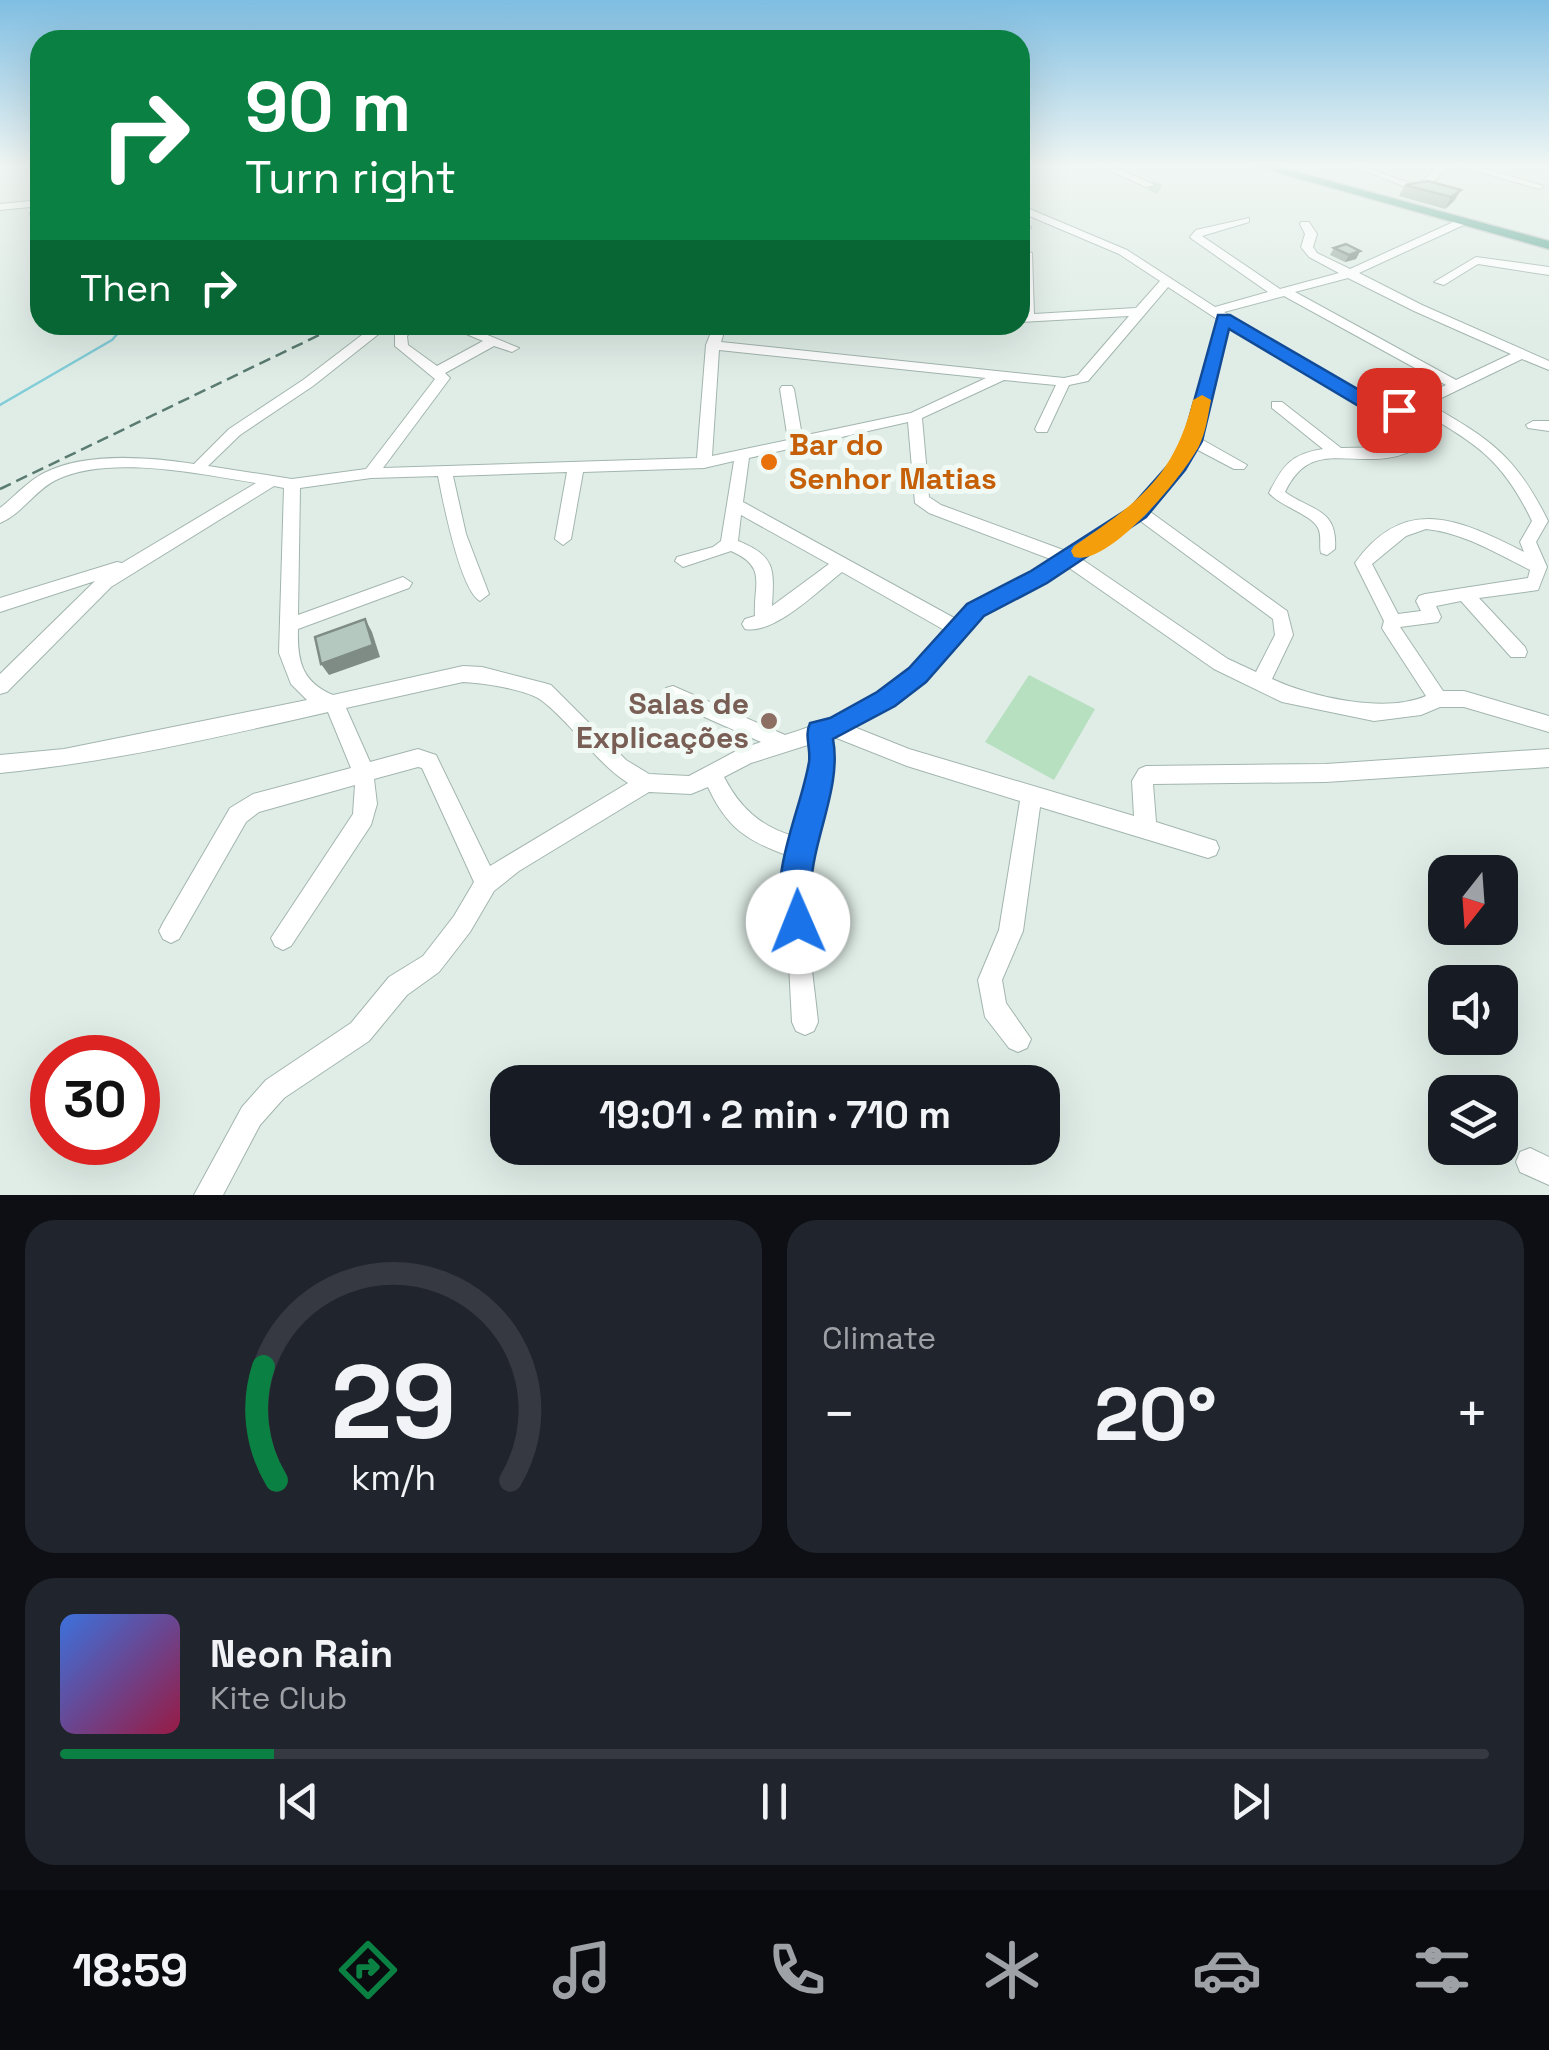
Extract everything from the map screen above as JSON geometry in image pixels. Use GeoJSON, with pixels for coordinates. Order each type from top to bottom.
{"type":"FeatureCollection","features":[{"type":"Feature","properties":{"kind":"main road"},"geometry":{"type":"LineString","coordinates":[[1464,221],[1549,245]]}},
{"type":"Feature","properties":{"kind":"street"},"geometry":{"type":"LineString","coordinates":[[1051,221],[1103,242],[1167,280],[1384,412],[1416,438],[1416,444],[1410,448],[1368,455],[1320,452],[1293,465],[1277,493],[1324,522],[1330,532],[1327,550]]}},
{"type":"Feature","properties":{"kind":"street"},"geometry":{"type":"LineString","coordinates":[[1243,221],[1196,237],[1282,293],[1455,385]]}},
{"type":"Feature","properties":{"kind":"street"},"geometry":{"type":"LineString","coordinates":[[1219,315],[1348,274],[1464,221]]}},
{"type":"Feature","properties":{"kind":"street"},"geometry":{"type":"LineString","coordinates":[[1305,224],[1311,234],[1307,247],[1313,255],[1549,366]]}},
{"type":"Feature","properties":{"kind":"street"},"geometry":{"type":"LineString","coordinates":[[1440,282],[1476,260],[1549,271]]}},
{"type":"Feature","properties":{"kind":"street"},"geometry":{"type":"LineString","coordinates":[[712,345],[1064,382],[1083,378],[1167,280]]}},
{"type":"Feature","properties":{"kind":"street"},"geometry":{"type":"LineString","coordinates":[[1030,318],[1140,312]]}},
{"type":"Feature","properties":{"kind":"street"},"geometry":{"type":"LineString","coordinates":[[0,764],[64,758],[193,734],[463,674],[544,691],[619,766],[646,783],[691,785],[745,756],[827,730],[886,699],[943,651],[976,610],[1069,559],[1139,512],[1178,466],[1193,441],[1219,315]]}},
{"type":"Feature","properties":{"kind":"street"},"geometry":{"type":"LineString","coordinates":[[197,470],[222,439],[294,392],[369,335]]}},
{"type":"Feature","properties":{"kind":"street"},"geometry":{"type":"LineString","coordinates":[[370,473],[441,384],[438,371],[402,346],[402,335]]}},
{"type":"Feature","properties":{"kind":"street"},"geometry":{"type":"LineString","coordinates":[[475,335],[512,348]]}},
{"type":"Feature","properties":{"kind":"street"},"geometry":{"type":"LineString","coordinates":[[704,463],[712,345],[716,335]]}},
{"type":"Feature","properties":{"kind":"street"},"geometry":{"type":"LineString","coordinates":[[438,371],[491,342]]}},
{"type":"Feature","properties":{"kind":"street"},"geometry":{"type":"LineString","coordinates":[[1384,412],[1418,404],[1522,354]]}},
{"type":"Feature","properties":{"kind":"street"},"geometry":{"type":"LineString","coordinates":[[0,517],[30,489],[71,468],[123,462],[292,484],[370,473],[704,463],[915,416],[999,377]]}},
{"type":"Feature","properties":{"kind":"street"},"geometry":{"type":"LineString","coordinates":[[1042,430],[1064,382]]}},
{"type":"Feature","properties":{"kind":"street"},"geometry":{"type":"LineString","coordinates":[[788,388],[796,443]]}},
{"type":"Feature","properties":{"kind":"street"},"geometry":{"type":"LineString","coordinates":[[1276,404],[1335,450]]}},
{"type":"Feature","properties":{"kind":"street"},"geometry":{"type":"LineString","coordinates":[[1418,404],[1472,432],[1513,473],[1540,520],[1528,542],[1543,575]]}},
{"type":"Feature","properties":{"kind":"street"},"geometry":{"type":"LineString","coordinates":[[915,416],[921,498],[935,509],[1069,559],[1221,664],[1260,684],[1289,696],[1358,712],[1464,699],[1549,724]]}},
{"type":"Feature","properties":{"kind":"street"},"geometry":{"type":"LineString","coordinates":[[1193,441],[1239,464]]}},
{"type":"Feature","properties":{"kind":"street"},"geometry":{"type":"LineString","coordinates":[[682,561],[719,552],[729,544],[742,456]]}},
{"type":"Feature","properties":{"kind":"street"},"geometry":{"type":"LineString","coordinates":[[563,539],[576,467]]}},
{"type":"Feature","properties":{"kind":"street"},"geometry":{"type":"LineString","coordinates":[[444,470],[458,534],[480,594]]}},
{"type":"Feature","properties":{"kind":"street"},"geometry":{"type":"LineString","coordinates":[[0,686],[105,582],[270,482]]}},
{"type":"Feature","properties":{"kind":"street"},"geometry":{"type":"LineString","coordinates":[[292,484],[288,625],[291,672],[316,698],[334,703]]}},
{"type":"Feature","properties":{"kind":"street"},"geometry":{"type":"LineString","coordinates":[[735,504],[958,629]]}},
{"type":"Feature","properties":{"kind":"street"},"geometry":{"type":"LineString","coordinates":[[1139,512],[1282,616],[1284,635],[1260,684]]}},
{"type":"Feature","properties":{"kind":"street"},"geometry":{"type":"LineString","coordinates":[[1438,700],[1398,640],[1393,621],[1363,563],[1410,526],[1439,524],[1543,575]]}},
{"type":"Feature","properties":{"kind":"street"},"geometry":{"type":"LineString","coordinates":[[729,544],[757,555],[765,566],[768,582],[758,624],[841,564]]}},
{"type":"Feature","properties":{"kind":"street"},"geometry":{"type":"LineString","coordinates":[[0,605],[136,561]]}},
{"type":"Feature","properties":{"kind":"street"},"geometry":{"type":"LineString","coordinates":[[1393,621],[1432,617],[1425,601],[1478,589],[1532,586],[1543,575]]}},
{"type":"Feature","properties":{"kind":"street"},"geometry":{"type":"LineString","coordinates":[[288,625],[403,583]]}},
{"type":"Feature","properties":{"kind":"street"},"geometry":{"type":"LineString","coordinates":[[1465,594],[1518,652]]}},
{"type":"Feature","properties":{"kind":"street"},"geometry":{"type":"LineString","coordinates":[[673,694],[783,742]]}},
{"type":"Feature","properties":{"kind":"street"},"geometry":{"type":"LineString","coordinates":[[283,938],[363,818],[369,801],[334,703]]}},
{"type":"Feature","properties":{"kind":"street"},"geometry":{"type":"LineString","coordinates":[[827,730],[907,758],[1208,848]]}},
{"type":"Feature","properties":{"kind":"street"},"geometry":{"type":"LineString","coordinates":[[805,1022],[796,888],[800,849],[824,757],[827,730]]}},
{"type":"Feature","properties":{"kind":"street"},"geometry":{"type":"LineString","coordinates":[[170,930],[238,815],[270,796],[418,758],[428,761],[486,883]]}},
{"type":"Feature","properties":{"kind":"street"},"geometry":{"type":"LineString","coordinates":[[1146,831],[1142,781],[1146,775],[1326,774],[1549,758]]}},
{"type":"Feature","properties":{"kind":"street"},"geometry":{"type":"LineString","coordinates":[[713,776],[725,803],[752,831],[800,849]]}},
{"type":"Feature","properties":{"kind":"street"},"geometry":{"type":"LineString","coordinates":[[208,1195],[250,1116],[275,1089],[360,1032],[398,986],[430,964],[462,924],[486,883],[522,856],[646,783]]}},
{"type":"Feature","properties":{"kind":"street"},"geometry":{"type":"LineString","coordinates":[[1018,1040],[994,1008],[990,980],[1011,930],[1031,795]]}},
{"type":"Feature","properties":{"kind":"green space"},"geometry":{"type":"Polygon","coordinates":[[[1029,675],[1095,709],[1054,780],[985,742],[1029,675]]]}},
{"type":"Feature","properties":{"kind":"building"},"geometry":{"type":"Polygon","coordinates":[[[1346,244],[1360,251],[1349,255],[1334,248],[1346,244]]]}},
{"type":"Feature","properties":{"kind":"building"},"geometry":{"type":"Polygon","coordinates":[[[365,619],[373,645],[321,664],[315,637],[365,619]]]}},
{"type":"Feature","properties":{"kind":"waterway"},"geometry":{"type":"LineString","coordinates":[[0,405],[116,335]]}},
{"type":"Feature","properties":{"kind":"railway"},"geometry":{"type":"LineString","coordinates":[[0,489],[319,335]]}},
{"type":"Feature","properties":{"kind":"slow traffic"},"geometry":{"type":"LineString","coordinates":[[1082,551],[1139,512],[1178,466],[1193,441],[1202,400]]}},
{"type":"Feature","properties":{"kind":"place","name":"Bar do Senhor Matias"},"geometry":{"type":"Point","coordinates":[769,462]}},
{"type":"Feature","properties":{"kind":"place","name":"Salas de Explicações"},"geometry":{"type":"Point","coordinates":[769,721]}},
{"type":"Feature","properties":{"kind":"route"},"geometry":{"type":"LineString","coordinates":[[798,922],[800,849],[824,757],[819,731],[835,728],[886,699],[943,651],[976,610],[1105,538],[1139,512],[1178,466],[1193,441],[1224,318],[1384,412],[1399,410]]}}]}
